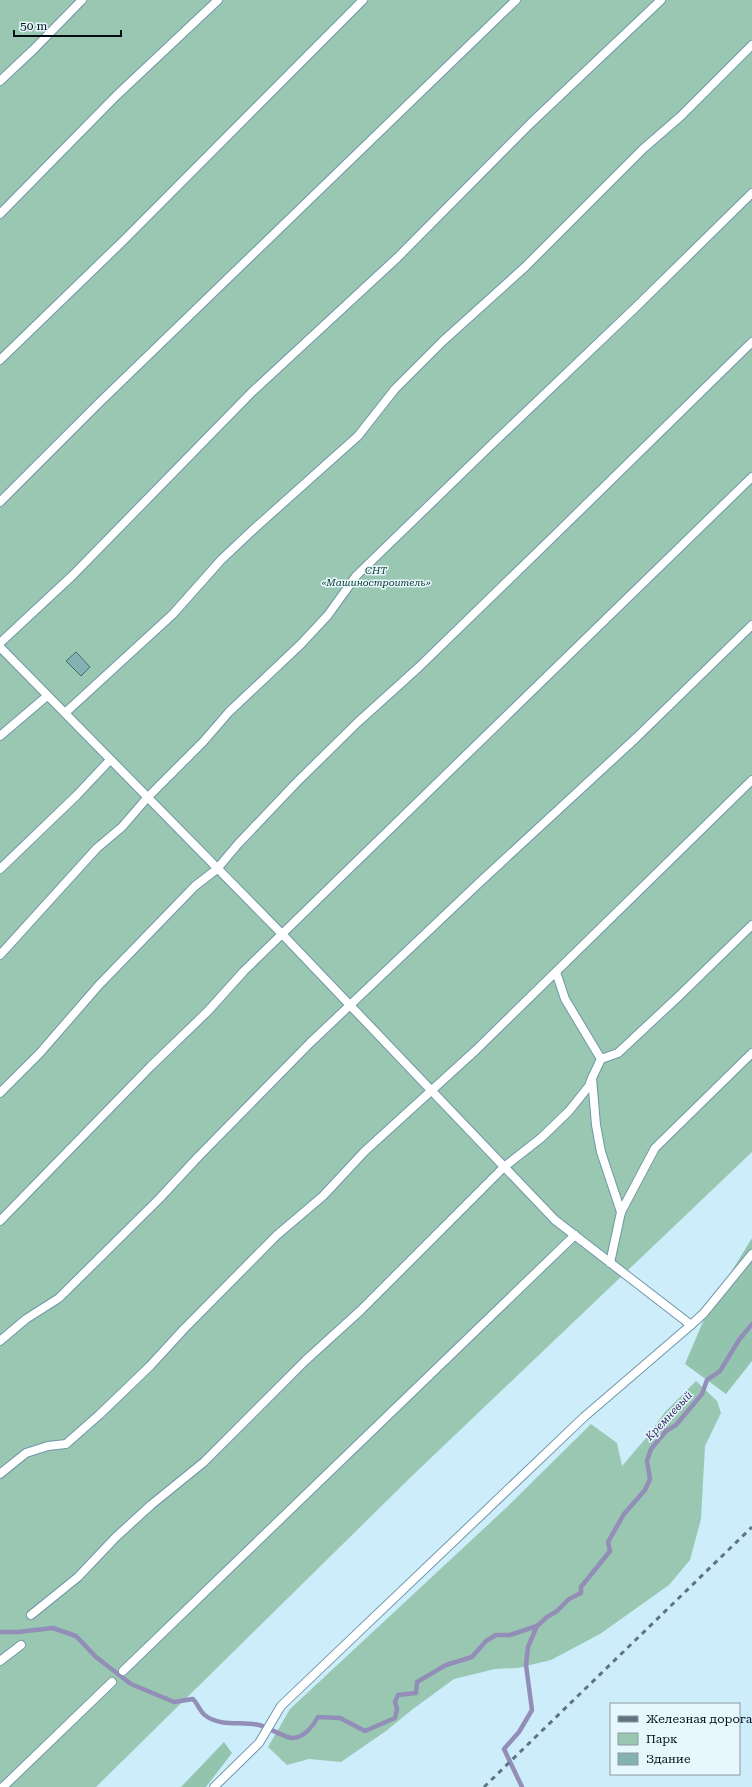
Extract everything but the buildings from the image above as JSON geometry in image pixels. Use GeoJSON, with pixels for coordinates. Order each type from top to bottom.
{"type":"FeatureCollection","features":[{"type":"Feature","properties":{"kind":"lane"},"geometry":{"type":"LineString","coordinates":[[0,81],[34,50],[82,0]]}},
{"type":"Feature","properties":{"kind":"lane"},"geometry":{"type":"LineString","coordinates":[[0,214],[116,96],[218,0]]}},
{"type":"Feature","properties":{"kind":"lane"},"geometry":{"type":"LineString","coordinates":[[0,360],[124,240],[363,0]]}},
{"type":"Feature","properties":{"kind":"lane"},"geometry":{"type":"LineString","coordinates":[[0,502],[104,397],[516,0]]}},
{"type":"Feature","properties":{"kind":"lane"},"geometry":{"type":"LineString","coordinates":[[0,643],[73,574],[252,392],[397,258],[531,123],[661,0]]}},
{"type":"Feature","properties":{"kind":"lane"},"geometry":{"type":"LineString","coordinates":[[65,713],[174,614],[221,560],[254,528],[358,436],[395,389],[437,346],[541,252],[643,149],[681,116],[752,45]]}},
{"type":"Feature","properties":{"kind":"lane"},"geometry":{"type":"LineString","coordinates":[[0,955],[97,848],[122,827],[147,798],[203,742],[229,712],[301,644],[328,615],[356,576],[636,308],[752,193]]}},
{"type":"Feature","properties":{"kind":"lane"},"geometry":{"type":"LineString","coordinates":[[0,1093],[39,1054],[100,985],[185,896],[195,886],[218,869],[260,822],[357,723],[491,597],[752,342]]}},
{"type":"Feature","properties":{"kind":"lane"},"geometry":{"type":"LineString","coordinates":[[0,1222],[151,1066],[208,1011],[244,971],[283,935],[752,477]]}},
{"type":"Feature","properties":{"kind":"lane"},"geometry":{"type":"LineString","coordinates":[[0,1340],[26,1320],[59,1298],[159,1199],[242,1112],[349,1005],[636,738],[752,625]]}},
{"type":"Feature","properties":{"kind":"lane"},"geometry":{"type":"LineString","coordinates":[[0,647],[283,935],[554,1220],[691,1324]]}},
{"type":"Feature","properties":{"kind":"lane"},"geometry":{"type":"LineString","coordinates":[[0,736],[47,696]]}},
{"type":"Feature","properties":{"kind":"lane"},"geometry":{"type":"LineString","coordinates":[[0,869],[77,795],[110,760]]}},
{"type":"Feature","properties":{"kind":"lane"},"geometry":{"type":"LineString","coordinates":[[0,1474],[26,1453],[48,1446],[66,1444],[100,1415],[150,1366],[183,1330],[277,1235],[323,1196],[364,1151],[431,1092],[752,780]]}},
{"type":"Feature","properties":{"kind":"lane"},"geometry":{"type":"LineString","coordinates":[[31,1615],[78,1577],[116,1537],[151,1505],[204,1462],[306,1360],[360,1311],[504,1167],[541,1138],[569,1111],[589,1086],[601,1059],[618,1053],[752,925]]}},
{"type":"Feature","properties":{"kind":"lane"},"geometry":{"type":"LineString","coordinates":[[556,972],[565,1000],[601,1059]]}},
{"type":"Feature","properties":{"kind":"lane"},"geometry":{"type":"LineString","coordinates":[[610,1263],[620,1212],[654,1148],[752,1053]]}},
{"type":"Feature","properties":{"kind":"lane"},"geometry":{"type":"LineString","coordinates":[[592,1078],[596,1125],[601,1152],[620,1212]]}},
{"type":"Feature","properties":{"kind":"lane"},"geometry":{"type":"LineString","coordinates":[[123,1672],[574,1235]]}},
{"type":"Feature","properties":{"kind":"lane"},"geometry":{"type":"LineString","coordinates":[[214,1787],[259,1743],[281,1706],[584,1417],[704,1313],[752,1254]]}},
{"type":"Feature","properties":{"kind":"lane"},"geometry":{"type":"LineString","coordinates":[[0,1661],[21,1645]]}},
{"type":"Feature","properties":{"kind":"lane"},"geometry":{"type":"LineString","coordinates":[[3,1787],[112,1682]]}},
{"type":"Feature","properties":{"kind":"green space","name":"СНТ «Машиностроитель»"},"geometry":{"type":"Polygon","coordinates":[[[0,0],[752,0],[752,1152],[412,1476],[96,1787],[0,1787],[0,0]]]}},
{"type":"Feature","properties":{"kind":"green space"},"geometry":{"type":"Polygon","coordinates":[[[752,1238],[752,1361],[726,1394],[685,1364],[708,1310],[752,1238]]]}},
{"type":"Feature","properties":{"kind":"green space"},"geometry":{"type":"Polygon","coordinates":[[[696,1381],[717,1401],[721,1413],[705,1446],[701,1519],[690,1560],[669,1585],[600,1634],[551,1660],[518,1668],[495,1669],[454,1679],[386,1731],[341,1762],[309,1759],[287,1765],[268,1747],[290,1709],[507,1507],[591,1424],[617,1443],[622,1466],[646,1438],[665,1412],[696,1381]]]}},
{"type":"Feature","properties":{"kind":"green space"},"geometry":{"type":"Polygon","coordinates":[[[224,1742],[232,1753],[206,1787],[181,1787],[224,1742]]]}},
{"type":"Feature","properties":{"kind":"waterway","name":"Кремневый"},"geometry":{"type":"LineString","coordinates":[[0,1632],[18,1632],[53,1628],[76,1636],[96,1657],[131,1684],[174,1702],[193,1699],[206,1716],[225,1723],[259,1725],[286,1737],[293,1738],[301,1736],[314,1724],[318,1717],[340,1718],[365,1731],[395,1718],[397,1709],[395,1702],[398,1695],[416,1693],[417,1682],[446,1665],[472,1657],[486,1641],[496,1635],[510,1635],[537,1626],[557,1611],[569,1599],[581,1593],[581,1587],[610,1551],[608,1542],[624,1514],[645,1490],[650,1479],[647,1461],[651,1449],[666,1431],[676,1425],[702,1394],[707,1380],[720,1371],[739,1340],[752,1324]]}},
{"type":"Feature","properties":{"kind":"waterway"},"geometry":{"type":"LineString","coordinates":[[522,1787],[504,1749],[519,1732],[532,1710],[526,1665],[528,1647],[537,1626]]}},
{"type":"Feature","properties":{"kind":"railway"},"geometry":{"type":"LineString","coordinates":[[484,1787],[752,1527]]}}]}
